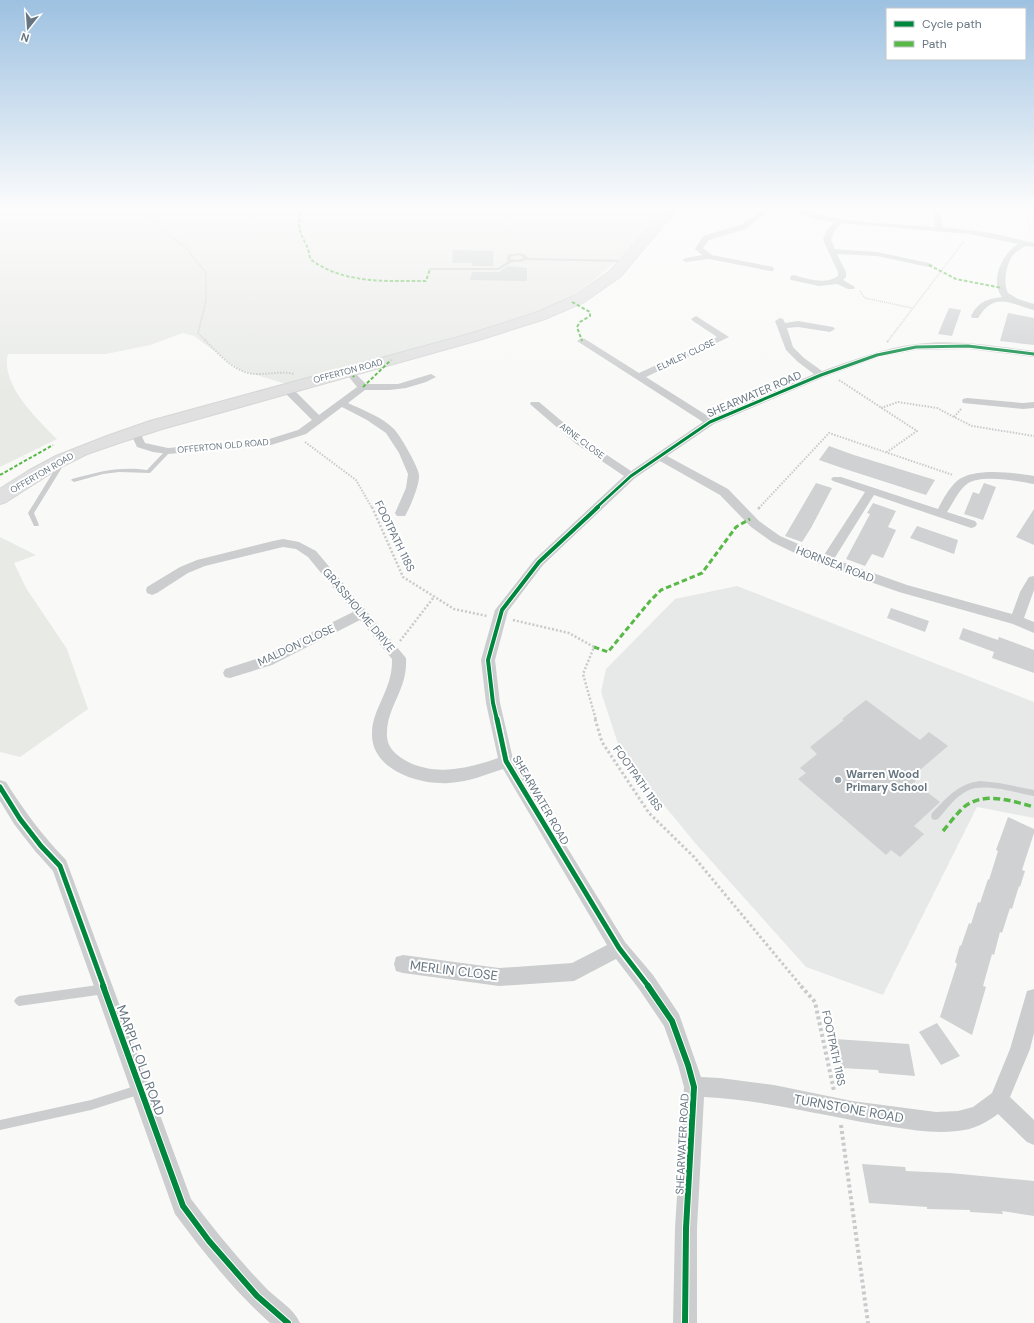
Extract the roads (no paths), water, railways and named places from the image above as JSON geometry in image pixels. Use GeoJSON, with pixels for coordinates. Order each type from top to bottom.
{"type":"FeatureCollection","features":[{"type":"Feature","properties":{"kind":"main road","name":"OFFERTON ROAD"},"geometry":{"type":"LineString","coordinates":[[0,498],[20,483],[64,459],[105,442],[286,388],[474,337],[540,316],[579,299],[603,283],[617,270]]}},
{"type":"Feature","properties":{"kind":"street"},"geometry":{"type":"LineString","coordinates":[[838,281],[842,277],[841,270]]}},
{"type":"Feature","properties":{"kind":"street"},"geometry":{"type":"LineString","coordinates":[[1003,270],[1003,292],[1009,298],[1034,307]]}},
{"type":"Feature","properties":{"kind":"street"},"geometry":{"type":"LineString","coordinates":[[794,278],[820,283],[838,281],[851,287]]}},
{"type":"Feature","properties":{"kind":"street"},"geometry":{"type":"LineString","coordinates":[[978,314],[980,306],[986,302],[1009,298]]}},
{"type":"Feature","properties":{"kind":"street","name":"ELMLEY CLOSE"},"geometry":{"type":"LineString","coordinates":[[640,376],[724,337],[696,319]]}},
{"type":"Feature","properties":{"kind":"street"},"geometry":{"type":"LineString","coordinates":[[824,374],[801,360],[789,348],[781,324],[798,324],[830,329]]}},
{"type":"Feature","properties":{"kind":"street","name":"ELMLEY CLOSE"},"geometry":{"type":"LineString","coordinates":[[582,341],[640,376],[710,422]]}},
{"type":"Feature","properties":{"kind":"street","name":"SHEARWATER ROAD"},"geometry":{"type":"LineString","coordinates":[[685,1323],[686,1228],[694,1087],[688,1065],[672,1021],[646,982],[619,948],[506,761],[493,703],[488,660],[502,610],[539,562],[631,476],[710,422],[824,374],[877,355],[916,347],[968,346],[1034,354]]}},
{"type":"Feature","properties":{"kind":"street"},"geometry":{"type":"LineString","coordinates":[[354,377],[363,387],[380,388],[399,387],[416,383],[431,377]]}},
{"type":"Feature","properties":{"kind":"street","name":"OFFERTON OLD ROAD"},"geometry":{"type":"LineString","coordinates":[[135,432],[141,445],[153,449],[168,451],[267,443],[302,432],[363,387]]}},
{"type":"Feature","properties":{"kind":"street"},"geometry":{"type":"LineString","coordinates":[[286,388],[318,420]]}},
{"type":"Feature","properties":{"kind":"street"},"geometry":{"type":"LineString","coordinates":[[967,401],[1023,406],[1034,405]]}},
{"type":"Feature","properties":{"kind":"street"},"geometry":{"type":"LineString","coordinates":[[341,404],[371,418],[390,431],[404,453],[414,474],[412,488],[401,513]]}},
{"type":"Feature","properties":{"kind":"street","name":"ARNE CLOSE"},"geometry":{"type":"LineString","coordinates":[[535,404],[580,441],[631,476]]}},
{"type":"Feature","properties":{"kind":"street","name":"HORNSEA ROAD"},"geometry":{"type":"LineString","coordinates":[[659,456],[724,492],[755,524],[776,539],[826,562],[904,589],[1017,620],[1034,628]]}},
{"type":"Feature","properties":{"kind":"street"},"geometry":{"type":"LineString","coordinates":[[940,514],[958,488],[966,480],[976,477],[1034,480]]}},
{"type":"Feature","properties":{"kind":"street"},"geometry":{"type":"LineString","coordinates":[[837,479],[971,524]]}},
{"type":"Feature","properties":{"kind":"street"},"geometry":{"type":"LineString","coordinates":[[826,562],[871,491]]}},
{"type":"Feature","properties":{"kind":"street","name":"GRASSHOLME DRIVE"},"geometry":{"type":"LineString","coordinates":[[152,590],[184,570],[201,563],[283,544],[299,546],[312,554],[399,658],[401,669],[398,682],[379,731],[380,746],[389,759],[402,767],[423,774],[449,777],[479,771],[506,761]]}},
{"type":"Feature","properties":{"kind":"street"},"geometry":{"type":"LineString","coordinates":[[1017,620],[1026,592],[1034,580]]}},
{"type":"Feature","properties":{"kind":"street","name":"MALDON CLOSE"},"geometry":{"type":"LineString","coordinates":[[230,673],[267,661],[361,614]]}},
{"type":"Feature","properties":{"kind":"street","name":"MARPLE OLD ROAD"},"geometry":{"type":"LineString","coordinates":[[0,786],[20,819],[41,846],[60,866],[183,1206],[209,1241],[257,1296],[288,1323]]}},
{"type":"Feature","properties":{"kind":"street","name":"MERLIN CLOSE"},"geometry":{"type":"LineString","coordinates":[[403,964],[499,977],[574,972],[619,948]]}},
{"type":"Feature","properties":{"kind":"street"},"geometry":{"type":"LineString","coordinates":[[1034,998],[1020,1049],[999,1100],[1034,1135]]}},
{"type":"Feature","properties":{"kind":"street","name":"TURNSTONE ROAD"},"geometry":{"type":"LineString","coordinates":[[694,1087],[720,1088],[774,1095],[838,1108],[936,1122],[958,1121],[978,1116],[999,1100]]}},
{"type":"Feature","properties":{"kind":"lane"},"geometry":{"type":"LineString","coordinates":[[430,270],[448,270]]}},
{"type":"Feature","properties":{"kind":"lane"},"geometry":{"type":"LineString","coordinates":[[74,480],[111,469],[133,469],[148,472],[168,451]]}},
{"type":"Feature","properties":{"kind":"lane"},"geometry":{"type":"LineString","coordinates":[[36,525],[31,513],[64,459]]}},
{"type":"Feature","properties":{"kind":"lane"},"geometry":{"type":"LineString","coordinates":[[935,816],[958,792],[967,786],[979,785],[1003,787],[1034,793]]}},
{"type":"Feature","properties":{"kind":"lane"},"geometry":{"type":"LineString","coordinates":[[19,1001],[105,989]]}},
{"type":"Feature","properties":{"kind":"lane"},"geometry":{"type":"LineString","coordinates":[[0,1125],[91,1105],[141,1089]]}},
{"type":"Feature","properties":{"kind":"place","name":"Warren Wood Primary School"},"geometry":{"type":"Point","coordinates":[838,780]}}]}
